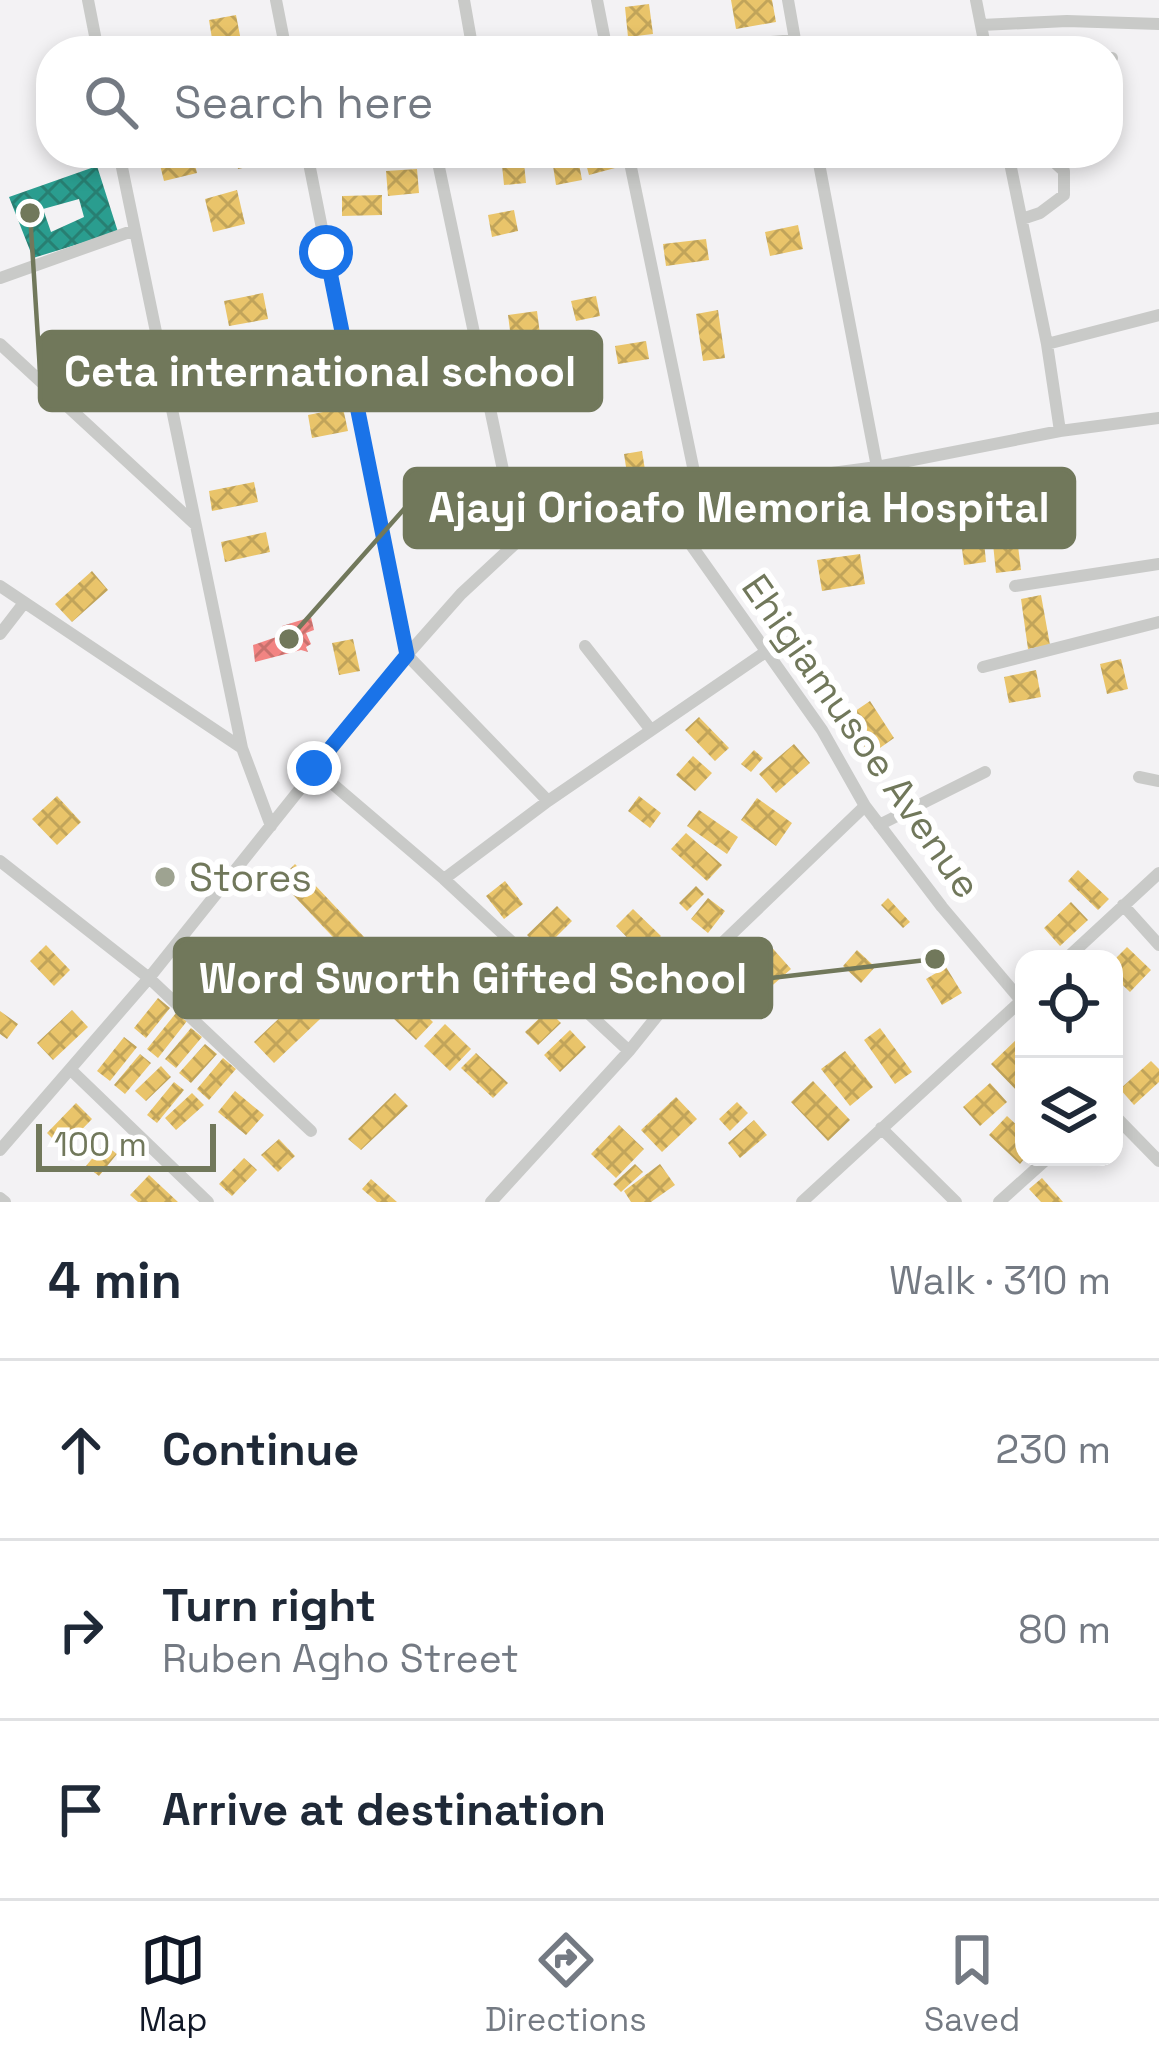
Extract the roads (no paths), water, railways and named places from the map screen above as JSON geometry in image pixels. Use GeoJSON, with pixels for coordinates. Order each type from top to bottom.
{"type":"FeatureCollection","features":[{"type":"Feature","properties":{"kind":"street"},"geometry":{"type":"LineString","coordinates":[[88,0],[95,36]]}},
{"type":"Feature","properties":{"kind":"street"},"geometry":{"type":"LineString","coordinates":[[276,0],[283,36]]}},
{"type":"Feature","properties":{"kind":"street"},"geometry":{"type":"LineString","coordinates":[[464,0],[470,36]]}},
{"type":"Feature","properties":{"kind":"street"},"geometry":{"type":"LineString","coordinates":[[597,0],[604,36]]}},
{"type":"Feature","properties":{"kind":"street"},"geometry":{"type":"LineString","coordinates":[[788,0],[794,36]]}},
{"type":"Feature","properties":{"kind":"street"},"geometry":{"type":"LineString","coordinates":[[976,0],[983,36]]}},
{"type":"Feature","properties":{"kind":"street"},"geometry":{"type":"LineString","coordinates":[[981,26],[1066,21],[1159,24]]}},
{"type":"Feature","properties":{"kind":"street"},"geometry":{"type":"LineString","coordinates":[[122,168],[242,748],[271,826]]}},
{"type":"Feature","properties":{"kind":"street"},"geometry":{"type":"LineString","coordinates":[[310,168],[407,655],[548,800]]}},
{"type":"Feature","properties":{"kind":"street"},"geometry":{"type":"LineString","coordinates":[[439,168],[518,541]]}},
{"type":"Feature","properties":{"kind":"street"},"geometry":{"type":"LineString","coordinates":[[631,168],[698,491]]}},
{"type":"Feature","properties":{"kind":"street"},"geometry":{"type":"LineString","coordinates":[[820,168],[877,466]]}},
{"type":"Feature","properties":{"kind":"street"},"geometry":{"type":"LineString","coordinates":[[1011,168],[1060,430]]}},
{"type":"Feature","properties":{"kind":"street"},"geometry":{"type":"LineString","coordinates":[[1022,219],[1040,213],[1064,195],[1062,168]]}},
{"type":"Feature","properties":{"kind":"street"},"geometry":{"type":"LineString","coordinates":[[0,278],[135,230]]}},
{"type":"Feature","properties":{"kind":"street"},"geometry":{"type":"LineString","coordinates":[[1047,344],[1159,315]]}},
{"type":"Feature","properties":{"kind":"street"},"geometry":{"type":"LineString","coordinates":[[0,344],[196,526]]}},
{"type":"Feature","properties":{"kind":"street"},"geometry":{"type":"LineString","coordinates":[[0,1150],[149,978],[407,655],[518,541],[580,518],[698,491],[877,466],[1060,430],[1159,418]]}},
{"type":"Feature","properties":{"kind":"street","name":"Ehigiamusoe Avenue"},"geometry":{"type":"LineString","coordinates":[[660,501],[822,730],[865,806],[942,908],[1015,992]]}},
{"type":"Feature","properties":{"kind":"street"},"geometry":{"type":"LineString","coordinates":[[1016,586],[1159,564]]}},
{"type":"Feature","properties":{"kind":"street"},"geometry":{"type":"LineString","coordinates":[[0,586],[242,748]]}},
{"type":"Feature","properties":{"kind":"street"},"geometry":{"type":"LineString","coordinates":[[0,634],[24,603]]}},
{"type":"Feature","properties":{"kind":"street"},"geometry":{"type":"LineString","coordinates":[[983,668],[1159,622]]}},
{"type":"Feature","properties":{"kind":"street"},"geometry":{"type":"LineString","coordinates":[[585,646],[651,730]]}},
{"type":"Feature","properties":{"kind":"street"},"geometry":{"type":"LineString","coordinates":[[444,879],[548,800],[766,651]]}},
{"type":"Feature","properties":{"kind":"street"},"geometry":{"type":"LineString","coordinates":[[314,768],[444,879],[628,1051]]}},
{"type":"Feature","properties":{"kind":"street"},"geometry":{"type":"LineString","coordinates":[[880,825],[985,772]]}},
{"type":"Feature","properties":{"kind":"street"},"geometry":{"type":"LineString","coordinates":[[1139,777],[1159,781]]}},
{"type":"Feature","properties":{"kind":"street"},"geometry":{"type":"LineString","coordinates":[[491,1202],[628,1051],[694,970],[865,806]]}},
{"type":"Feature","properties":{"kind":"street"},"geometry":{"type":"LineString","coordinates":[[2,867],[149,978],[311,1131]]}},
{"type":"Feature","properties":{"kind":"street"},"geometry":{"type":"LineString","coordinates":[[1076,950],[1159,873]]}},
{"type":"Feature","properties":{"kind":"street"},"geometry":{"type":"LineString","coordinates":[[1124,905],[1159,945]]}},
{"type":"Feature","properties":{"kind":"street"},"geometry":{"type":"LineString","coordinates":[[802,1202],[1015,1008]]}},
{"type":"Feature","properties":{"kind":"street"},"geometry":{"type":"LineString","coordinates":[[72,1071],[208,1202]]}},
{"type":"Feature","properties":{"kind":"street"},"geometry":{"type":"LineString","coordinates":[[1123,1124],[1159,1161]]}},
{"type":"Feature","properties":{"kind":"street"},"geometry":{"type":"LineString","coordinates":[[881,1128],[956,1202]]}},
{"type":"Feature","properties":{"kind":"street"},"geometry":{"type":"LineString","coordinates":[[999,1202],[1038,1166]]}},
{"type":"Feature","properties":{"kind":"place","name":"Ceta international school"},"geometry":{"type":"Point","coordinates":[30,213]}},
{"type":"Feature","properties":{"kind":"place","name":"Ajayi Orioafo Memoria Hospital"},"geometry":{"type":"Point","coordinates":[289,639]}},
{"type":"Feature","properties":{"kind":"place","name":"Stores"},"geometry":{"type":"Point","coordinates":[165,877]}},
{"type":"Feature","properties":{"kind":"place","name":"Word Sworth Gifted School"},"geometry":{"type":"Point","coordinates":[935,959]}}]}
